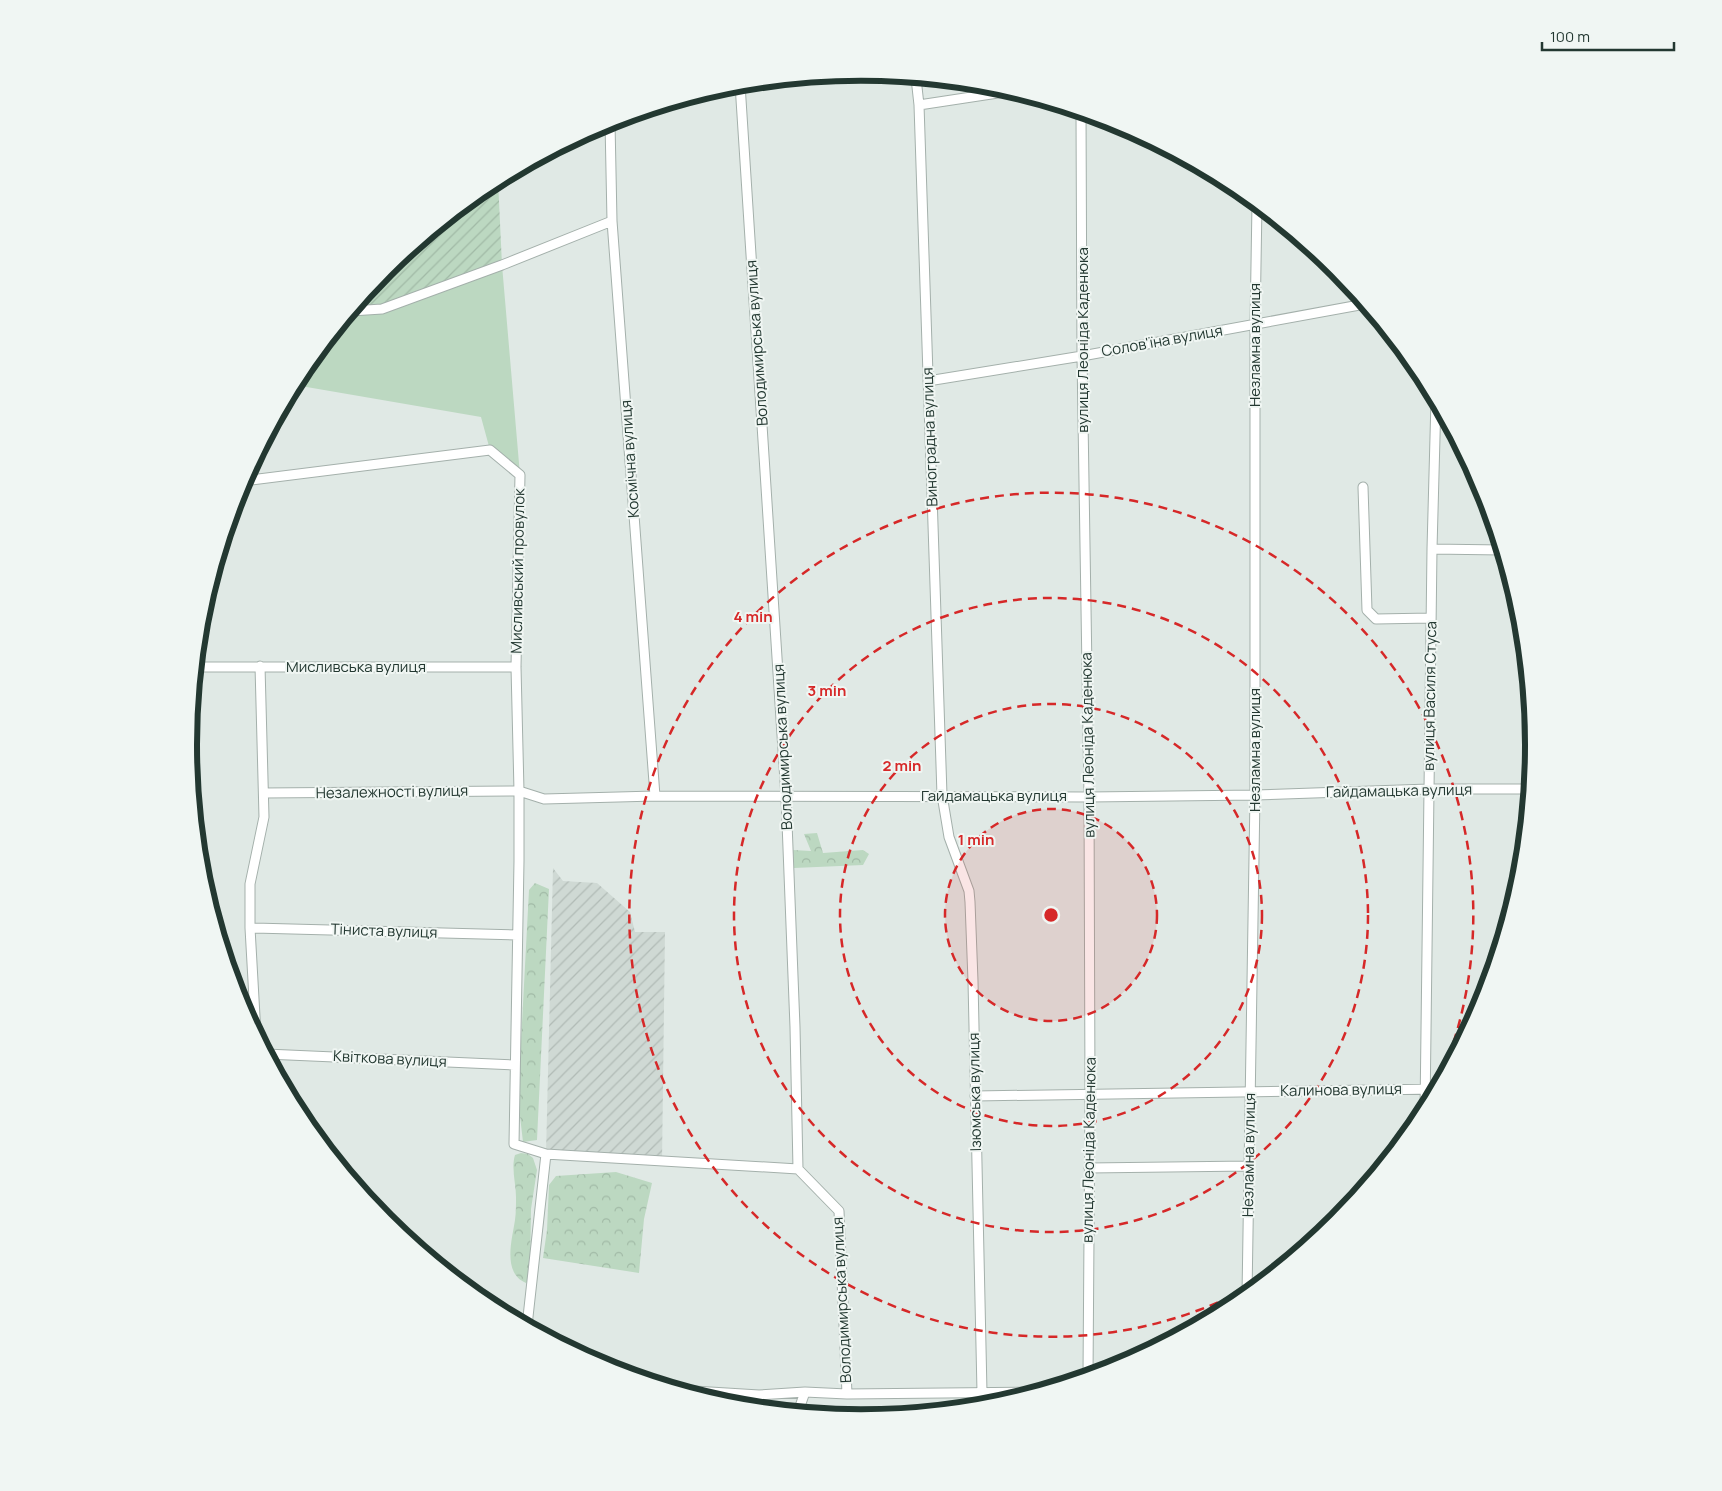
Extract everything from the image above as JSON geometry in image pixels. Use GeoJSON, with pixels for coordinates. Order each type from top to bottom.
{"type":"FeatureCollection","features":[{"type":"Feature","properties":{"kind":"street","name":"Виноградна вулиця"},"geometry":{"type":"LineString","coordinates":[[917,84],[919,104],[942,795]]}},
{"type":"Feature","properties":{"kind":"street","name":"Володимирська вулиця"},"geometry":{"type":"LineString","coordinates":[[741,92],[786,797],[795,1026],[798,1169],[839,1212],[847,1394]]}},
{"type":"Feature","properties":{"kind":"street"},"geometry":{"type":"LineString","coordinates":[[919,104],[990,94]]}},
{"type":"Feature","properties":{"kind":"street","name":"вулиця Леоніда Каденюка"},"geometry":{"type":"LineString","coordinates":[[1081,119],[1082,356],[1089,797],[1088,1369]]}},
{"type":"Feature","properties":{"kind":"street","name":"Космічна вулиця"},"geometry":{"type":"LineString","coordinates":[[610,131],[612,221],[655,796]]}},
{"type":"Feature","properties":{"kind":"street","name":"Незламна вулиця"},"geometry":{"type":"LineString","coordinates":[[1247,1285],[1255,795],[1257,213]]}},
{"type":"Feature","properties":{"kind":"street"},"geometry":{"type":"LineString","coordinates":[[360,310],[382,309],[612,221]]}},
{"type":"Feature","properties":{"kind":"street","name":"Солов'їна вулиця"},"geometry":{"type":"LineString","coordinates":[[928,381],[1082,356],[1358,305]]}},
{"type":"Feature","properties":{"kind":"street","name":"вулиця Василя Стуса"},"geometry":{"type":"LineString","coordinates":[[1426,1094],[1432,549],[1436,412]]}},
{"type":"Feature","properties":{"kind":"street","name":"Мисливський провулок"},"geometry":{"type":"LineString","coordinates":[[252,480],[490,450],[520,475],[516,667],[519,791],[514,1144],[546,1154]]}},
{"type":"Feature","properties":{"kind":"street"},"geometry":{"type":"LineString","coordinates":[[1363,487],[1366,610],[1376,619],[1431,618]]}},
{"type":"Feature","properties":{"kind":"street"},"geometry":{"type":"LineString","coordinates":[[1432,549],[1496,550]]}},
{"type":"Feature","properties":{"kind":"street"},"geometry":{"type":"LineString","coordinates":[[255,1017],[250,928],[250,884],[264,817],[260,666]]}},
{"type":"Feature","properties":{"kind":"street","name":"Мисливська вулиця"},"geometry":{"type":"LineString","coordinates":[[201,667],[516,667]]}},
{"type":"Feature","properties":{"kind":"street","name":"Гайдамацька вулиця"},"geometry":{"type":"LineString","coordinates":[[519,791],[544,799],[655,796],[942,795],[1089,797],[1255,795],[1429,788],[1524,789]]}},
{"type":"Feature","properties":{"kind":"street","name":"Незалежності вулиця"},"geometry":{"type":"LineString","coordinates":[[264,793],[519,791]]}},
{"type":"Feature","properties":{"kind":"street","name":"Ізюмська вулиця"},"geometry":{"type":"LineString","coordinates":[[942,795],[949,837],[969,891],[973,981],[982,1392]]}},
{"type":"Feature","properties":{"kind":"street","name":"Тіниста вулиця"},"geometry":{"type":"LineString","coordinates":[[250,928],[517,935]]}},
{"type":"Feature","properties":{"kind":"street","name":"Квіткова вулиця"},"geometry":{"type":"LineString","coordinates":[[273,1054],[514,1065]]}},
{"type":"Feature","properties":{"kind":"street","name":"Калинова вулиця"},"geometry":{"type":"LineString","coordinates":[[975,1096],[1429,1089]]}},
{"type":"Feature","properties":{"kind":"street"},"geometry":{"type":"LineString","coordinates":[[528,1320],[546,1154],[798,1169]]}},
{"type":"Feature","properties":{"kind":"street"},"geometry":{"type":"LineString","coordinates":[[1089,1168],[1250,1166]]}},
{"type":"Feature","properties":{"kind":"street"},"geometry":{"type":"LineString","coordinates":[[710,1392],[759,1395],[804,1392],[847,1394],[1012,1392]]}},
{"type":"Feature","properties":{"kind":"street"},"geometry":{"type":"LineString","coordinates":[[800,1406],[804,1392]]}},
{"type":"Feature","properties":{"kind":"shaded area"},"geometry":{"type":"Polygon","coordinates":[[[553,868],[563,881],[597,883],[630,912],[635,932],[665,932],[662,1162],[546,1154],[553,868]]]}},
{"type":"Feature","properties":{"kind":"green space"},"geometry":{"type":"Polygon","coordinates":[[[498,189],[502,265],[366,310],[363,307],[391,276],[423,246],[498,189]]]}},
{"type":"Feature","properties":{"kind":"green space"},"geometry":{"type":"Polygon","coordinates":[[[502,265],[520,475],[490,450],[481,417],[303,386],[334,341],[362,308],[502,265]]]}},
{"type":"Feature","properties":{"kind":"green space"},"geometry":{"type":"Polygon","coordinates":[[[817,833],[823,853],[863,850],[869,854],[863,865],[794,868],[793,850],[811,851],[804,834],[817,833]]]}},
{"type":"Feature","properties":{"kind":"green space"},"geometry":{"type":"Polygon","coordinates":[[[535,883],[549,889],[537,1140],[523,1142],[518,1099],[529,890],[535,883]]]}},
{"type":"Feature","properties":{"kind":"green space"},"geometry":{"type":"Polygon","coordinates":[[[521,1153],[528,1154],[533,1158],[537,1170],[531,1209],[530,1278],[526,1283],[514,1272],[510,1255],[516,1209],[514,1160],[515,1155],[521,1153]]]}},
{"type":"Feature","properties":{"kind":"green space"},"geometry":{"type":"Polygon","coordinates":[[[616,1172],[652,1183],[644,1219],[639,1273],[543,1258],[547,1230],[549,1185],[556,1176],[616,1172]]]}}]}
